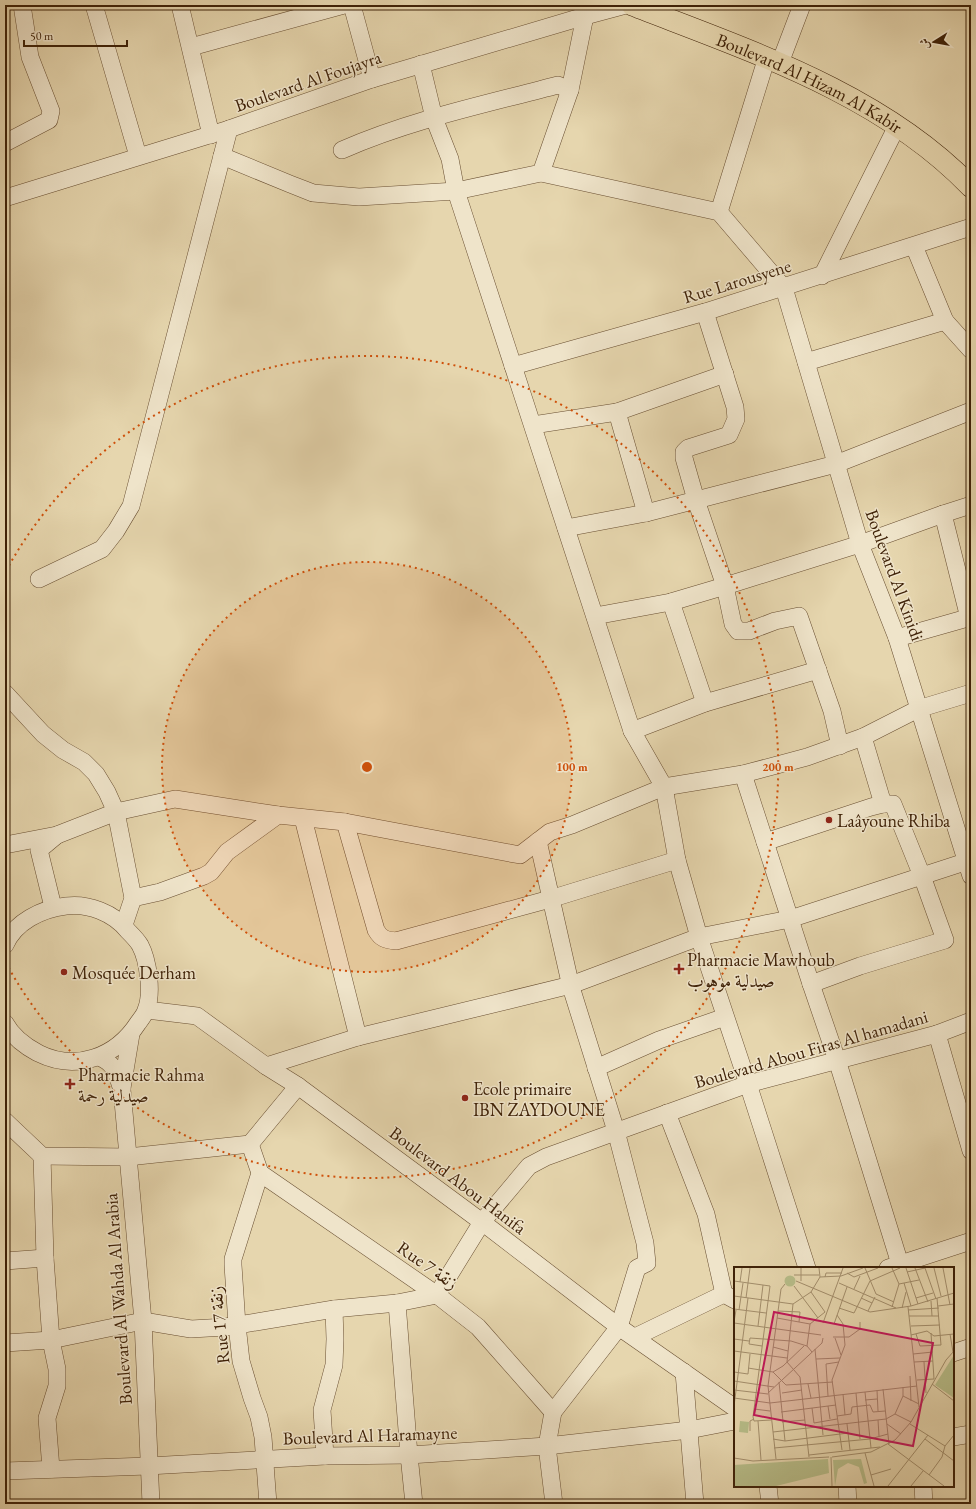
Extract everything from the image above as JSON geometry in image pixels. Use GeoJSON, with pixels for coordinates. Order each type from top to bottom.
{"type":"FeatureCollection","features":[{"type":"Feature","properties":{"kind":"main road","name":"Boulevard Al Hizam Al Kabir"},"geometry":{"type":"LineString","coordinates":[[632,5],[773,60],[860,103],[897,126],[954,169],[971,187]]}},
{"type":"Feature","properties":{"kind":"street"},"geometry":{"type":"LineString","coordinates":[[5,143],[49,120],[51,111],[30,57],[22,5]]}},
{"type":"Feature","properties":{"kind":"street"},"geometry":{"type":"LineString","coordinates":[[94,5],[138,156]]}},
{"type":"Feature","properties":{"kind":"street"},"geometry":{"type":"LineString","coordinates":[[180,5],[211,135]]}},
{"type":"Feature","properties":{"kind":"street"},"geometry":{"type":"LineString","coordinates":[[191,47],[344,5]]}},
{"type":"Feature","properties":{"kind":"street"},"geometry":{"type":"LineString","coordinates":[[352,5],[372,79]]}},
{"type":"Feature","properties":{"kind":"street","name":"Boulevard Al Foujayra"},"geometry":{"type":"LineString","coordinates":[[5,198],[138,156],[211,135],[372,79],[626,5]]}},
{"type":"Feature","properties":{"kind":"street"},"geometry":{"type":"LineString","coordinates":[[719,212],[773,60],[802,5]]}},
{"type":"Feature","properties":{"kind":"street"},"geometry":{"type":"LineString","coordinates":[[541,173],[570,90],[585,16]]}},
{"type":"Feature","properties":{"kind":"street"},"geometry":{"type":"LineString","coordinates":[[421,64],[434,118],[450,159],[456,191],[632,731],[664,787],[676,860],[699,937],[807,1267]]}},
{"type":"Feature","properties":{"kind":"street"},"geometry":{"type":"LineString","coordinates":[[342,150],[358,143],[434,118],[558,85],[570,90]]}},
{"type":"Feature","properties":{"kind":"street"},"geometry":{"type":"LineString","coordinates":[[822,276],[897,126]]}},
{"type":"Feature","properties":{"kind":"street"},"geometry":{"type":"LineString","coordinates":[[39,579],[102,549],[116,531],[131,506],[229,129]]}},
{"type":"Feature","properties":{"kind":"street"},"geometry":{"type":"LineString","coordinates":[[222,156],[313,193],[359,196],[456,191],[541,173],[719,212],[784,288]]}},
{"type":"Feature","properties":{"kind":"street","name":"Rue Larousyene"},"geometry":{"type":"LineString","coordinates":[[513,366],[705,312],[822,276],[971,227]]}},
{"type":"Feature","properties":{"kind":"street"},"geometry":{"type":"LineString","coordinates":[[914,246],[945,321],[971,350]]}},
{"type":"Feature","properties":{"kind":"street","name":"Boulevard Al Kinidi"},"geometry":{"type":"LineString","coordinates":[[784,288],[860,544],[897,638],[918,709],[969,866]]}},
{"type":"Feature","properties":{"kind":"street"},"geometry":{"type":"LineString","coordinates":[[705,312],[737,412],[736,419],[732,431],[729,434],[688,448],[684,452],[686,465],[696,500],[725,586],[733,624],[738,631],[749,630],[775,621],[800,616],[832,710],[840,746]]}},
{"type":"Feature","properties":{"kind":"street"},"geometry":{"type":"LineString","coordinates":[[806,362],[945,321]]}},
{"type":"Feature","properties":{"kind":"street"},"geometry":{"type":"LineString","coordinates":[[532,425],[618,412],[725,374]]}},
{"type":"Feature","properties":{"kind":"street"},"geometry":{"type":"LineString","coordinates":[[566,528],[646,513],[836,464],[971,411]]}},
{"type":"Feature","properties":{"kind":"street"},"geometry":{"type":"LineString","coordinates":[[618,412],[646,513]]}},
{"type":"Feature","properties":{"kind":"street"},"geometry":{"type":"LineString","coordinates":[[595,616],[671,602],[860,544],[971,505]]}},
{"type":"Feature","properties":{"kind":"street"},"geometry":{"type":"LineString","coordinates":[[897,638],[970,618],[943,514]]}},
{"type":"Feature","properties":{"kind":"street"},"geometry":{"type":"LineString","coordinates":[[671,602],[705,703]]}},
{"type":"Feature","properties":{"kind":"street"},"geometry":{"type":"LineString","coordinates":[[632,731],[705,703],[818,670]]}},
{"type":"Feature","properties":{"kind":"street"},"geometry":{"type":"LineString","coordinates":[[5,693],[43,734],[63,750],[84,762],[96,774],[107,792],[116,812],[133,898],[124,925]]}},
{"type":"Feature","properties":{"kind":"street"},"geometry":{"type":"LineString","coordinates":[[5,845],[57,835],[116,812],[175,799],[278,815],[345,822],[520,855],[550,832],[572,825],[664,787],[743,774],[807,757],[863,737],[918,709],[971,693]]}},
{"type":"Feature","properties":{"kind":"street"},"geometry":{"type":"LineString","coordinates":[[863,737],[883,804]]}},
{"type":"Feature","properties":{"kind":"street"},"geometry":{"type":"LineString","coordinates":[[743,774],[837,1060],[894,1266],[971,1242]]}},
{"type":"Feature","properties":{"kind":"street"},"geometry":{"type":"LineString","coordinates":[[765,842],[883,804],[893,804],[922,876],[945,940],[860,966],[811,984]]}},
{"type":"Feature","properties":{"kind":"street"},"geometry":{"type":"LineString","coordinates":[[133,898],[160,892],[211,872],[227,852],[278,815]]}},
{"type":"Feature","properties":{"kind":"street"},"geometry":{"type":"LineString","coordinates":[[303,818],[358,1037]]}},
{"type":"Feature","properties":{"kind":"street"},"geometry":{"type":"LineString","coordinates":[[345,822],[376,930],[385,940],[396,941],[550,899],[676,860]]}},
{"type":"Feature","properties":{"kind":"street"},"geometry":{"type":"LineString","coordinates":[[53,907],[39,850],[57,835]]}},
{"type":"Feature","properties":{"kind":"street"},"geometry":{"type":"LineString","coordinates":[[538,841],[550,899],[571,985],[616,1131],[645,1243],[647,1263],[637,1268],[619,1327],[553,1412],[547,1446],[554,1504]]}},
{"type":"Feature","properties":{"kind":"street"},"geometry":{"type":"LineString","coordinates":[[266,1066],[358,1037],[571,985],[699,937],[790,919],[922,876],[969,866]]}},
{"type":"Feature","properties":{"kind":"street"},"geometry":{"type":"LineString","coordinates":[[5,1023],[10,1036],[45,1057],[63,1061],[82,1061],[99,1057],[116,1048],[131,1034],[147,1010],[149,993],[148,968],[140,945],[124,925],[108,914],[91,908],[72,905],[53,907],[36,914],[20,925],[6,941]]}},
{"type":"Feature","properties":{"kind":"street","name":"Boulevard Abou Hanifa"},"geometry":{"type":"LineString","coordinates":[[147,1010],[197,1016],[266,1066],[298,1086],[482,1222],[619,1327],[734,1407]]}},
{"type":"Feature","properties":{"kind":"street"},"geometry":{"type":"LineString","coordinates":[[596,1068],[659,1040],[725,1017]]}},
{"type":"Feature","properties":{"kind":"street","name":"Boulevard Abou Firas Al hamadani"},"geometry":{"type":"LineString","coordinates":[[437,1294],[482,1222],[528,1166],[546,1157],[748,1084],[937,1034],[971,1021]]}},
{"type":"Feature","properties":{"kind":"street","name":"Boulevard Al Wahda Al Arabia"},"geometry":{"type":"LineString","coordinates":[[131,1034],[122,1090],[143,1320],[148,1466],[151,1504]]}},
{"type":"Feature","properties":{"kind":"street"},"geometry":{"type":"LineString","coordinates":[[937,1034],[971,1151]]}},
{"type":"Feature","properties":{"kind":"street","name":"Boulevard Al Wahda Al Arabia"},"geometry":{"type":"LineString","coordinates":[[99,1057],[105,1059],[112,1065],[122,1090]]}},
{"type":"Feature","properties":{"kind":"street"},"geometry":{"type":"LineString","coordinates":[[5,1121],[42,1156],[128,1157],[250,1144],[298,1086]]}},
{"type":"Feature","properties":{"kind":"street"},"geometry":{"type":"LineString","coordinates":[[635,1337],[729,1297],[706,1214],[667,1113]]}},
{"type":"Feature","properties":{"kind":"street"},"geometry":{"type":"LineString","coordinates":[[250,1144],[260,1173]]}},
{"type":"Feature","properties":{"kind":"street"},"geometry":{"type":"LineString","coordinates":[[42,1156],[44,1258],[51,1340],[57,1369],[57,1386],[48,1418],[51,1469]]}},
{"type":"Feature","properties":{"kind":"street","name":"Rue 7 زنقة"},"geometry":{"type":"LineString","coordinates":[[260,1173],[437,1294],[478,1327],[553,1412]]}},
{"type":"Feature","properties":{"kind":"street","name":"Rue 17 زنقة"},"geometry":{"type":"LineString","coordinates":[[260,1173],[233,1259],[241,1361],[263,1437],[268,1504]]}},
{"type":"Feature","properties":{"kind":"street"},"geometry":{"type":"LineString","coordinates":[[5,1261],[44,1258]]}},
{"type":"Feature","properties":{"kind":"street"},"geometry":{"type":"LineString","coordinates":[[5,1343],[51,1340],[143,1320],[191,1329],[237,1325],[334,1309],[397,1303],[437,1294]]}},
{"type":"Feature","properties":{"kind":"street"},"geometry":{"type":"LineString","coordinates":[[397,1303],[414,1504]]}},
{"type":"Feature","properties":{"kind":"street"},"geometry":{"type":"LineString","coordinates":[[325,1456],[322,1410],[334,1365],[334,1309]]}},
{"type":"Feature","properties":{"kind":"street"},"geometry":{"type":"LineString","coordinates":[[954,1353],[971,1347]]}},
{"type":"Feature","properties":{"kind":"street"},"geometry":{"type":"LineString","coordinates":[[684,1372],[695,1504]]}},
{"type":"Feature","properties":{"kind":"street","name":"Boulevard Al Haramayne"},"geometry":{"type":"LineString","coordinates":[[5,1471],[148,1466],[325,1456],[409,1455],[547,1446],[689,1430],[734,1421]]}},
{"type":"Feature","properties":{"kind":"street"},"geometry":{"type":"LineString","coordinates":[[954,1437],[971,1434]]}},
{"type":"Feature","properties":{"kind":"street"},"geometry":{"type":"LineString","coordinates":[[768,1487],[770,1504]]}},
{"type":"Feature","properties":{"kind":"street"},"geometry":{"type":"LineString","coordinates":[[847,1487],[848,1504]]}},
{"type":"Feature","properties":{"kind":"street"},"geometry":{"type":"LineString","coordinates":[[923,1487],[924,1504]]}},
{"type":"Feature","properties":{"kind":"place","name":"Laâyoune Rhiba"},"geometry":{"type":"Point","coordinates":[829,820]}},
{"type":"Feature","properties":{"kind":"place","name":"Pharmacie Mawhoub صيدلية موهوب"},"geometry":{"type":"Point","coordinates":[679,969]}},
{"type":"Feature","properties":{"kind":"place","name":"Mosquée Derham"},"geometry":{"type":"Point","coordinates":[64,972]}},
{"type":"Feature","properties":{"kind":"place","name":"Pharmacie Rahma صيدلية رحمة"},"geometry":{"type":"Point","coordinates":[70,1084]}},
{"type":"Feature","properties":{"kind":"place","name":"Ecole primaire IBN ZAYDOUNE"},"geometry":{"type":"Point","coordinates":[465,1098]}}]}
